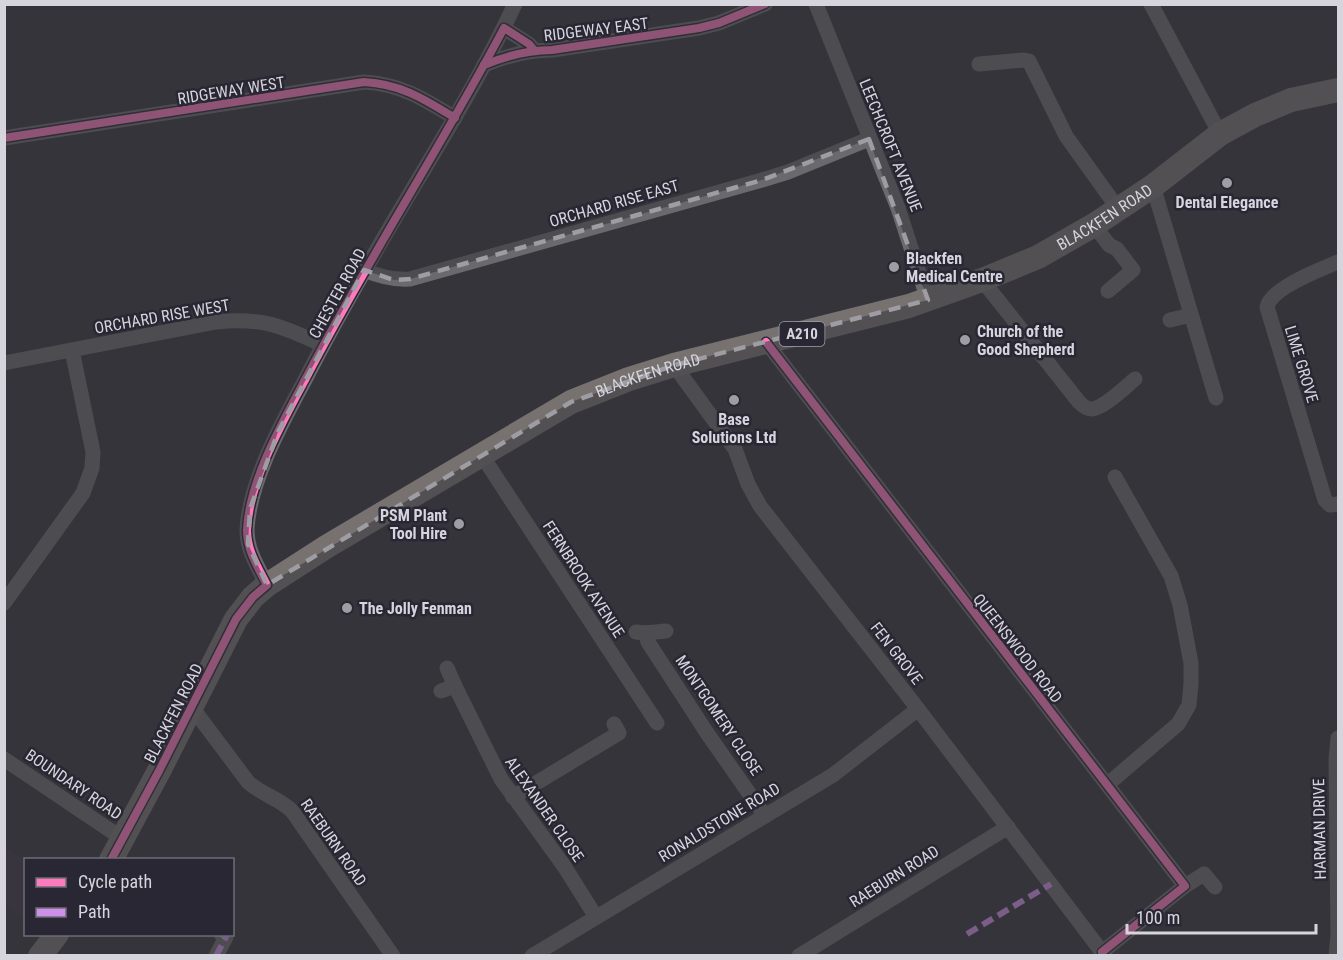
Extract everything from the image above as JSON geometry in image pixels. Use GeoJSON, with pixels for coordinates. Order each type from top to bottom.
{"type":"FeatureCollection","features":[{"type":"Feature","properties":{"kind":"main road","name":"BLACKFEN ROAD"},"geometry":{"type":"LineString","coordinates":[[112,858],[236,619],[253,597],[267,585],[481,454],[571,402],[629,379],[674,365],[928,300],[982,280],[1038,257],[1119,210],[1220,134],[1291,100],[1338,90]]}},
{"type":"Feature","properties":{"kind":"main road"},"geometry":{"type":"LineString","coordinates":[[40,956],[55,936]]}},
{"type":"Feature","properties":{"kind":"street","name":"CHESTER ROAD"},"geometry":{"type":"LineString","coordinates":[[267,585],[248,544],[247,529],[250,509],[266,459],[323,345],[364,270],[455,117],[515,4]]}},
{"type":"Feature","properties":{"kind":"street","name":"RIDGEWAY EAST"},"geometry":{"type":"LineString","coordinates":[[484,65],[504,56],[534,50],[552,50],[699,28],[719,23],[765,4]]}},
{"type":"Feature","properties":{"kind":"street","name":"LEECHCROFT AVENUE"},"geometry":{"type":"LineString","coordinates":[[816,4],[898,208],[928,300]]}},
{"type":"Feature","properties":{"kind":"street"},"geometry":{"type":"LineString","coordinates":[[1151,4],[1220,134]]}},
{"type":"Feature","properties":{"kind":"street","name":"RIDGEWAY EAST"},"geometry":{"type":"LineString","coordinates":[[504,28],[529,44],[534,50]]}},
{"type":"Feature","properties":{"kind":"street"},"geometry":{"type":"LineString","coordinates":[[979,64],[1029,61],[1066,136],[1119,210]]}},
{"type":"Feature","properties":{"kind":"street","name":"RIDGEWAY WEST"},"geometry":{"type":"LineString","coordinates":[[4,138],[364,82],[383,83],[411,92],[455,117]]}},
{"type":"Feature","properties":{"kind":"street","name":"ORCHARD RISE EAST"},"geometry":{"type":"LineString","coordinates":[[364,270],[379,277],[394,280],[410,279],[762,180],[788,172],[869,138]]}},
{"type":"Feature","properties":{"kind":"street"},"geometry":{"type":"LineString","coordinates":[[1153,186],[1216,398]]}},
{"type":"Feature","properties":{"kind":"street"},"geometry":{"type":"LineString","coordinates":[[1094,225],[1133,270],[1108,291]]}},
{"type":"Feature","properties":{"kind":"street","name":"LIME GROVE"},"geometry":{"type":"LineString","coordinates":[[1338,262],[1306,276],[1273,296],[1267,303],[1267,307],[1325,500],[1330,505],[1338,504]]}},
{"type":"Feature","properties":{"kind":"street"},"geometry":{"type":"LineString","coordinates":[[982,280],[1078,402],[1086,408],[1092,409],[1100,406],[1135,379]]}},
{"type":"Feature","properties":{"kind":"street"},"geometry":{"type":"LineString","coordinates":[[1170,320],[1191,315]]}},
{"type":"Feature","properties":{"kind":"street","name":"ORCHARD RISE WEST"},"geometry":{"type":"LineString","coordinates":[[4,363],[216,322],[237,320],[271,324],[323,345]]}},
{"type":"Feature","properties":{"kind":"street","name":"QUEENSWOOD ROAD"},"geometry":{"type":"LineString","coordinates":[[766,342],[1185,886]]}},
{"type":"Feature","properties":{"kind":"street"},"geometry":{"type":"LineString","coordinates":[[4,603],[83,493],[92,468],[93,452],[72,350]]}},
{"type":"Feature","properties":{"kind":"street","name":"FEN GROVE"},"geometry":{"type":"LineString","coordinates":[[674,365],[735,449],[756,500],[1103,954]]}},
{"type":"Feature","properties":{"kind":"street","name":"FERNBROOK AVENUE"},"geometry":{"type":"LineString","coordinates":[[481,454],[657,723]]}},
{"type":"Feature","properties":{"kind":"street"},"geometry":{"type":"LineString","coordinates":[[1108,784],[1178,724],[1189,705],[1191,684],[1191,663],[1181,611],[1171,576],[1115,477]]}},
{"type":"Feature","properties":{"kind":"street","name":"MONTGOMERY CLOSE"},"geometry":{"type":"LineString","coordinates":[[666,631],[641,632],[765,816]]}},
{"type":"Feature","properties":{"kind":"street","name":"ALEXANDER CLOSE"},"geometry":{"type":"LineString","coordinates":[[447,668],[448,689],[494,767],[564,866],[596,917]]}},
{"type":"Feature","properties":{"kind":"street","name":"RAEBURN ROAD"},"geometry":{"type":"LineString","coordinates":[[191,706],[248,782],[258,791],[282,801],[292,811],[393,956]]}},
{"type":"Feature","properties":{"kind":"street","name":"RONALDSTONE ROAD"},"geometry":{"type":"LineString","coordinates":[[532,956],[833,775],[918,709]]}},
{"type":"Feature","properties":{"kind":"street"},"geometry":{"type":"LineString","coordinates":[[513,796],[619,733],[614,724]]}},
{"type":"Feature","properties":{"kind":"street","name":"HARMAN DRIVE"},"geometry":{"type":"LineString","coordinates":[[1336,956],[1338,935],[1336,759],[1338,738]]}},
{"type":"Feature","properties":{"kind":"street","name":"BOUNDARY ROAD"},"geometry":{"type":"LineString","coordinates":[[4,759],[123,839]]}},
{"type":"Feature","properties":{"kind":"street","name":"RAEBURN ROAD"},"geometry":{"type":"LineString","coordinates":[[799,956],[1008,827]]}},
{"type":"Feature","properties":{"kind":"street"},"geometry":{"type":"LineString","coordinates":[[1103,954],[1185,886],[1204,874],[1215,887]]}},
{"type":"Feature","properties":{"kind":"street"},"geometry":{"type":"LineString","coordinates":[[216,956],[226,937],[224,936]]}},
{"type":"Feature","properties":{"kind":"highlighted area"},"geometry":{"type":"Polygon","coordinates":[[[869,139],[928,300],[675,365],[571,402],[267,585],[248,544],[250,509],[278,432],[364,270],[394,280],[410,279],[762,180],[869,139]]]}},
{"type":"Feature","properties":{"kind":"shaded area"},"geometry":{"type":"Polygon","coordinates":[[[5,848],[24,860],[24,917],[5,904],[5,848]]]}},
{"type":"Feature","properties":{"kind":"marked path"},"geometry":{"type":"LineString","coordinates":[[967,934],[1051,884]]}},
{"type":"Feature","properties":{"kind":"marked path"},"geometry":{"type":"LineString","coordinates":[[216,956],[226,937],[224,936]]}},
{"type":"Feature","properties":{"kind":"cycle path"},"geometry":{"type":"LineString","coordinates":[[484,65],[526,52],[699,28],[719,23],[765,4]]}},
{"type":"Feature","properties":{"kind":"cycle path"},"geometry":{"type":"LineString","coordinates":[[112,858],[236,619],[253,597],[267,585],[247,538],[249,511],[260,472],[287,413],[354,290],[504,28],[529,44],[534,50]]}},
{"type":"Feature","properties":{"kind":"cycle path"},"geometry":{"type":"LineString","coordinates":[[4,138],[364,82],[401,89],[455,118]]}},
{"type":"Feature","properties":{"kind":"cycle path"},"geometry":{"type":"LineString","coordinates":[[766,342],[1185,886],[1102,952]]}},
{"type":"Feature","properties":{"kind":"place","name":"Dental Elegance"},"geometry":{"type":"Point","coordinates":[1227,183]}},
{"type":"Feature","properties":{"kind":"place","name":"Blackfen Medical Centre"},"geometry":{"type":"Point","coordinates":[894,267]}},
{"type":"Feature","properties":{"kind":"place","name":"Church of the Good Shepherd"},"geometry":{"type":"Point","coordinates":[965,340]}},
{"type":"Feature","properties":{"kind":"place","name":"Base Solutions Ltd"},"geometry":{"type":"Point","coordinates":[734,400]}},
{"type":"Feature","properties":{"kind":"place","name":"PSM Plant Tool Hire"},"geometry":{"type":"Point","coordinates":[459,524]}},
{"type":"Feature","properties":{"kind":"place","name":"The Jolly Fenman"},"geometry":{"type":"Point","coordinates":[347,608]}}]}
